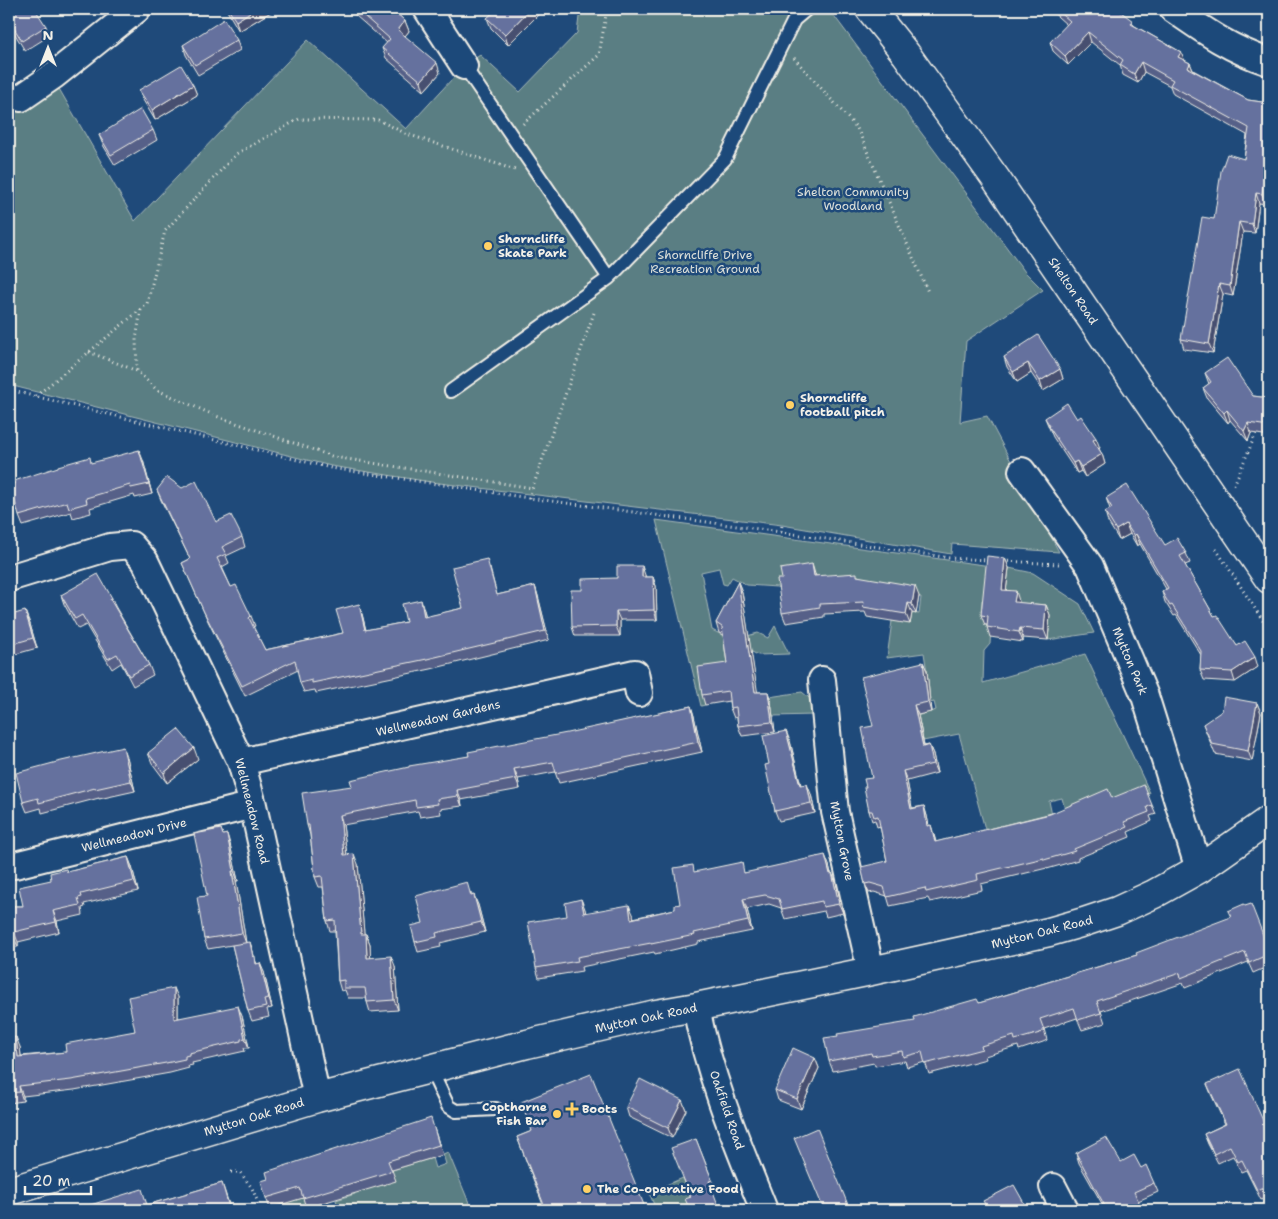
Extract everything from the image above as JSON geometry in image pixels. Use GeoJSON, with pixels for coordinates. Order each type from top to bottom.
{"type":"FeatureCollection","features":[{"type":"Feature","properties":{"kind":"main road","name":"Shelton Road"},"geometry":{"type":"LineString","coordinates":[[870,9],[906,54],[996,179],[1269,579]]}},
{"type":"Feature","properties":{"kind":"main road","name":"Mytton Oak Road"},"geometry":{"type":"LineString","coordinates":[[9,1191],[317,1098],[430,1068],[656,1014],[872,971],[1049,932],[1084,922],[1117,911],[1154,894],[1199,869],[1269,820]]}},
{"type":"Feature","properties":{"kind":"street"},"geometry":{"type":"LineString","coordinates":[[22,98],[54,76],[137,9]]}},
{"type":"Feature","properties":{"kind":"street"},"geometry":{"type":"LineString","coordinates":[[426,9],[464,66]]}},
{"type":"Feature","properties":{"kind":"street"},"geometry":{"type":"LineString","coordinates":[[1173,9],[1217,39],[1249,55],[1269,62]]}},
{"type":"Feature","properties":{"kind":"street","name":"Mytton Park"},"geometry":{"type":"LineString","coordinates":[[1022,471],[1090,566],[1145,696],[1199,869]]}},
{"type":"Feature","properties":{"kind":"street","name":"Wellmeadow Road"},"geometry":{"type":"LineString","coordinates":[[9,578],[110,547],[132,545],[146,561],[241,762],[253,805],[317,1098]]}},
{"type":"Feature","properties":{"kind":"street","name":"Wellmeadow Gardens"},"geometry":{"type":"LineString","coordinates":[[241,762],[635,674]]}},
{"type":"Feature","properties":{"kind":"street","name":"Mytton Grove"},"geometry":{"type":"LineString","coordinates":[[822,680],[834,812],[872,971]]}},
{"type":"Feature","properties":{"kind":"street","name":"Wellmeadow Drive"},"geometry":{"type":"LineString","coordinates":[[11,866],[253,805]]}},
{"type":"Feature","properties":{"kind":"street","name":"Oakfield Road"},"geometry":{"type":"LineString","coordinates":[[696,1007],[700,1030],[733,1131],[764,1210]]}},
{"type":"Feature","properties":{"kind":"street"},"geometry":{"type":"LineString","coordinates":[[1053,1187],[1065,1210]]}},
{"type":"Feature","properties":{"kind":"lane"},"geometry":{"type":"LineString","coordinates":[[451,391],[607,280],[725,159],[794,20],[807,9]]}},
{"type":"Feature","properties":{"kind":"lane"},"geometry":{"type":"LineString","coordinates":[[464,66],[542,179],[607,280]]}},
{"type":"Feature","properties":{"kind":"lane"},"geometry":{"type":"LineString","coordinates":[[430,1068],[448,1106],[456,1111],[496,1110]]}},
{"type":"Feature","properties":{"kind":"path"},"geometry":{"type":"LineString","coordinates":[[511,135],[599,55],[607,9]]}},
{"type":"Feature","properties":{"kind":"path"},"geometry":{"type":"LineString","coordinates":[[782,44],[857,128],[928,292]]}},
{"type":"Feature","properties":{"kind":"path"},"geometry":{"type":"LineString","coordinates":[[36,396],[147,304],[165,231],[236,154],[299,119],[378,120],[407,134],[542,179]]}},
{"type":"Feature","properties":{"kind":"path"},"geometry":{"type":"LineString","coordinates":[[529,498],[607,280]]}},
{"type":"Feature","properties":{"kind":"path"},"geometry":{"type":"LineString","coordinates":[[137,371],[136,339],[141,310]]}},
{"type":"Feature","properties":{"kind":"path"},"geometry":{"type":"LineString","coordinates":[[89,352],[137,371],[157,390],[216,416],[334,457],[533,488]]}},
{"type":"Feature","properties":{"kind":"path"},"geometry":{"type":"LineString","coordinates":[[9,390],[331,468],[950,558],[990,560]]}},
{"type":"Feature","properties":{"kind":"path"},"geometry":{"type":"LineString","coordinates":[[1234,485],[1259,426]]}},
{"type":"Feature","properties":{"kind":"path"},"geometry":{"type":"LineString","coordinates":[[781,532],[782,525]]}},
{"type":"Feature","properties":{"kind":"path"},"geometry":{"type":"LineString","coordinates":[[1000,561],[1090,566]]}},
{"type":"Feature","properties":{"kind":"path"},"geometry":{"type":"LineString","coordinates":[[231,1172],[240,1172],[252,1188],[261,1210]]}},
{"type":"Feature","properties":{"kind":"green space","name":"Shorncliffe Drive Recreation Ground"},"geometry":{"type":"Polygon","coordinates":[[[580,9],[829,9],[1025,272],[1043,290],[966,341],[960,422],[987,416],[1059,552],[952,544],[951,554],[782,525],[431,482],[331,466],[9,385],[9,85],[18,94],[50,73],[135,221],[308,40],[406,129],[464,66],[480,55],[520,92],[577,33],[580,9]]]}},
{"type":"Feature","properties":{"kind":"green space"},"geometry":{"type":"Polygon","coordinates":[[[656,520],[991,566],[987,600],[982,600],[981,612],[986,613],[991,626],[990,644],[984,651],[983,683],[1085,654],[1150,793],[1067,817],[1062,798],[1049,801],[1053,820],[988,840],[959,734],[923,741],[920,725],[907,719],[936,710],[934,702],[917,706],[927,672],[924,653],[887,658],[892,621],[912,613],[919,614],[921,597],[819,597],[815,574],[781,589],[777,587],[747,585],[732,577],[727,585],[723,584],[719,568],[701,572],[712,630],[742,645],[747,636],[758,633],[768,638],[775,626],[789,654],[758,655],[748,650],[731,673],[703,688],[705,705],[701,706],[656,520]]]}},
{"type":"Feature","properties":{"kind":"green space"},"geometry":{"type":"Polygon","coordinates":[[[1009,568],[1033,573],[1080,604],[1094,633],[1048,640],[1050,615],[1005,600],[1009,568]]]}},
{"type":"Feature","properties":{"kind":"green space"},"geometry":{"type":"Polygon","coordinates":[[[802,692],[813,701],[814,715],[773,716],[769,697],[802,692]]]}},
{"type":"Feature","properties":{"kind":"green space"},"geometry":{"type":"Polygon","coordinates":[[[448,1152],[472,1210],[339,1210],[336,1200],[355,1194],[354,1191],[386,1172],[432,1158],[435,1168],[446,1164],[443,1154],[448,1152]]]}},
{"type":"Feature","properties":{"kind":"green space"},"geometry":{"type":"Polygon","coordinates":[[[683,1178],[694,1206],[690,1210],[656,1210],[649,1192],[683,1178]]]}},
{"type":"Feature","properties":{"kind":"green space"},"geometry":{"type":"Polygon","coordinates":[[[315,1195],[326,1195],[331,1210],[267,1210],[266,1208],[303,1198],[307,1208],[318,1205],[315,1195]]]}},
{"type":"Feature","properties":{"kind":"building"},"geometry":{"type":"Polygon","coordinates":[[[9,9],[35,9],[46,26],[22,41],[9,20],[9,9]]]}},
{"type":"Feature","properties":{"kind":"building"},"geometry":{"type":"Polygon","coordinates":[[[228,9],[255,9],[236,21],[228,9]]]}},
{"type":"Feature","properties":{"kind":"building"},"geometry":{"type":"Polygon","coordinates":[[[356,9],[392,9],[405,21],[398,30],[437,63],[421,81],[382,48],[390,39],[356,9]]]}},
{"type":"Feature","properties":{"kind":"building"},"geometry":{"type":"Polygon","coordinates":[[[497,9],[530,9],[505,35],[487,18],[497,9]]]}},
{"type":"Feature","properties":{"kind":"building"},"geometry":{"type":"Polygon","coordinates":[[[1056,9],[1117,9],[1133,21],[1131,24],[1181,52],[1178,57],[1190,63],[1188,68],[1248,100],[1269,103],[1269,162],[1266,162],[1262,194],[1256,193],[1252,224],[1239,222],[1230,286],[1219,284],[1209,344],[1181,339],[1202,217],[1214,219],[1221,171],[1227,154],[1244,159],[1249,128],[1170,85],[1173,80],[1141,62],[1134,74],[1120,65],[1123,60],[1088,32],[1065,56],[1050,42],[1070,21],[1056,9]]]}},
{"type":"Feature","properties":{"kind":"building"},"geometry":{"type":"Polygon","coordinates":[[[224,19],[237,40],[195,65],[183,45],[224,19]]]}},
{"type":"Feature","properties":{"kind":"building"},"geometry":{"type":"Polygon","coordinates":[[[181,65],[193,85],[152,110],[139,90],[181,65]]]}},
{"type":"Feature","properties":{"kind":"building"},"geometry":{"type":"Polygon","coordinates":[[[141,109],[153,130],[111,155],[99,135],[141,109]]]}},
{"type":"Feature","properties":{"kind":"building"},"geometry":{"type":"Polygon","coordinates":[[[1038,335],[1060,369],[1040,381],[1028,363],[1013,372],[1004,357],[1038,335]]]}},
{"type":"Feature","properties":{"kind":"building"},"geometry":{"type":"Polygon","coordinates":[[[1227,358],[1253,396],[1269,398],[1269,426],[1248,423],[1244,431],[1227,410],[1224,413],[1203,388],[1211,382],[1205,373],[1227,358]]]}},
{"type":"Feature","properties":{"kind":"building"},"geometry":{"type":"Polygon","coordinates":[[[1067,403],[1077,419],[1081,416],[1096,438],[1093,440],[1102,454],[1081,467],[1077,461],[1073,463],[1045,418],[1067,403]]]}},
{"type":"Feature","properties":{"kind":"building"},"geometry":{"type":"Polygon","coordinates":[[[139,450],[149,484],[131,488],[130,485],[86,498],[87,503],[69,508],[67,502],[19,516],[11,487],[17,480],[90,457],[91,463],[139,450]]]}},
{"type":"Feature","properties":{"kind":"building"},"geometry":{"type":"Polygon","coordinates":[[[167,477],[182,488],[196,481],[216,522],[231,515],[242,537],[222,547],[226,554],[217,558],[231,587],[236,585],[251,616],[249,618],[265,650],[343,633],[336,610],[359,604],[365,630],[406,622],[402,604],[421,600],[424,617],[463,608],[452,567],[487,559],[497,595],[535,586],[545,631],[427,659],[312,683],[312,680],[300,683],[295,660],[242,686],[204,612],[182,563],[190,559],[157,490],[167,477]]]}},
{"type":"Feature","properties":{"kind":"building"},"geometry":{"type":"Polygon","coordinates":[[[1127,485],[1165,545],[1177,538],[1186,553],[1180,556],[1214,616],[1217,615],[1237,646],[1245,641],[1255,657],[1232,672],[1200,670],[1201,651],[1162,592],[1168,588],[1136,534],[1134,536],[1126,524],[1116,530],[1105,512],[1112,508],[1106,498],[1127,485]]]}},
{"type":"Feature","properties":{"kind":"building"},"geometry":{"type":"Polygon","coordinates":[[[987,556],[1005,558],[1002,590],[1016,591],[1014,602],[1046,605],[1044,630],[1020,628],[1019,632],[987,627],[988,616],[981,615],[987,556]]]}},
{"type":"Feature","properties":{"kind":"building"},"geometry":{"type":"Polygon","coordinates":[[[812,564],[814,576],[857,573],[857,576],[915,586],[912,604],[908,603],[906,614],[863,607],[864,602],[820,604],[820,607],[782,613],[777,579],[782,579],[780,569],[812,564]]]}},
{"type":"Feature","properties":{"kind":"building"},"geometry":{"type":"Polygon","coordinates":[[[617,566],[642,566],[642,577],[653,577],[654,610],[616,611],[616,626],[572,627],[571,590],[582,590],[582,579],[617,578],[617,566]]]}},
{"type":"Feature","properties":{"kind":"building"},"geometry":{"type":"Polygon","coordinates":[[[98,574],[112,598],[110,599],[149,665],[129,676],[117,654],[108,659],[82,615],[75,619],[61,595],[98,574]]]}},
{"type":"Feature","properties":{"kind":"building"},"geometry":{"type":"Polygon","coordinates":[[[738,582],[755,692],[768,692],[772,722],[738,726],[736,707],[730,708],[728,691],[702,695],[698,667],[727,663],[722,627],[716,623],[738,582]]]}},
{"type":"Feature","properties":{"kind":"building"},"geometry":{"type":"Polygon","coordinates":[[[9,610],[11,615],[25,611],[33,638],[9,645],[9,610]]]}},
{"type":"Feature","properties":{"kind":"building"},"geometry":{"type":"Polygon","coordinates":[[[923,662],[928,702],[914,705],[923,747],[929,745],[933,764],[903,771],[911,809],[924,806],[927,826],[931,825],[935,842],[1050,814],[1108,789],[1112,798],[1144,785],[1152,805],[1147,807],[1149,812],[1124,822],[1127,827],[1074,849],[1075,851],[1044,860],[1044,858],[977,874],[978,880],[926,892],[925,888],[887,897],[884,887],[870,883],[865,884],[861,867],[887,861],[878,816],[874,817],[872,811],[869,811],[864,787],[866,787],[864,779],[872,778],[862,728],[873,726],[861,677],[923,662]]]}},
{"type":"Feature","properties":{"kind":"building"},"geometry":{"type":"Polygon","coordinates":[[[1224,697],[1257,703],[1248,751],[1212,744],[1203,724],[1222,711],[1224,697]]]}},
{"type":"Feature","properties":{"kind":"building"},"geometry":{"type":"Polygon","coordinates":[[[691,706],[698,742],[556,773],[553,762],[514,769],[516,779],[457,790],[458,796],[437,799],[438,804],[416,807],[415,800],[340,815],[344,855],[354,854],[361,934],[366,934],[367,958],[391,956],[394,1000],[367,1002],[365,988],[344,988],[344,980],[338,981],[335,920],[327,921],[322,876],[315,877],[309,825],[307,825],[302,793],[352,786],[350,780],[409,766],[469,756],[468,752],[691,706]]]}},
{"type":"Feature","properties":{"kind":"building"},"geometry":{"type":"Polygon","coordinates":[[[178,729],[194,748],[164,773],[148,753],[178,729]]]}},
{"type":"Feature","properties":{"kind":"building"},"geometry":{"type":"Polygon","coordinates":[[[786,731],[800,785],[807,784],[811,803],[775,811],[765,765],[769,764],[763,736],[786,731]]]}},
{"type":"Feature","properties":{"kind":"building"},"geometry":{"type":"Polygon","coordinates":[[[123,747],[131,781],[95,788],[39,803],[38,798],[23,802],[16,773],[123,747]]]}},
{"type":"Feature","properties":{"kind":"building"},"geometry":{"type":"Polygon","coordinates":[[[221,829],[223,835],[227,834],[242,933],[204,939],[197,897],[207,896],[194,834],[221,829]]]}},
{"type":"Feature","properties":{"kind":"building"},"geometry":{"type":"Polygon","coordinates":[[[825,855],[830,874],[832,873],[839,904],[823,907],[822,901],[782,909],[779,899],[765,895],[743,899],[748,921],[694,933],[695,935],[577,957],[578,961],[536,968],[528,922],[567,916],[565,903],[581,899],[584,913],[629,905],[631,919],[675,909],[675,905],[680,904],[674,868],[693,865],[694,872],[742,862],[744,873],[825,855]]]}},
{"type":"Feature","properties":{"kind":"building"},"geometry":{"type":"Polygon","coordinates":[[[128,857],[134,881],[81,894],[82,897],[78,898],[80,905],[53,911],[56,922],[14,932],[14,937],[11,937],[11,941],[9,940],[9,906],[23,906],[19,887],[51,880],[50,873],[66,869],[67,872],[128,857]]]}},
{"type":"Feature","properties":{"kind":"building"},"geometry":{"type":"Polygon","coordinates":[[[467,882],[471,896],[474,895],[481,922],[436,933],[437,937],[415,942],[411,926],[423,923],[416,896],[467,882]]]}},
{"type":"Feature","properties":{"kind":"building"},"geometry":{"type":"Polygon","coordinates":[[[1244,904],[1245,906],[1251,904],[1269,950],[1269,954],[1249,963],[1245,952],[1181,978],[1180,973],[1097,1001],[1101,1013],[1078,1020],[1074,1008],[1040,1019],[1044,1030],[1040,1033],[1015,1040],[1014,1036],[981,1046],[982,1049],[925,1064],[922,1052],[903,1057],[902,1051],[872,1056],[871,1053],[829,1061],[824,1038],[838,1036],[837,1034],[915,1021],[914,1017],[977,999],[979,1003],[1137,955],[1136,953],[1231,917],[1228,911],[1244,904]]]}},
{"type":"Feature","properties":{"kind":"building"},"geometry":{"type":"Polygon","coordinates":[[[250,942],[256,964],[260,963],[269,999],[264,1000],[266,1007],[248,1011],[232,945],[250,942]]]}},
{"type":"Feature","properties":{"kind":"building"},"geometry":{"type":"Polygon","coordinates":[[[174,988],[174,1019],[238,1006],[245,1038],[241,1039],[241,1041],[189,1053],[189,1055],[185,1056],[185,1059],[71,1080],[19,1086],[20,1092],[9,1093],[9,1038],[16,1037],[18,1057],[66,1052],[65,1044],[135,1031],[128,997],[174,988]]]}},
{"type":"Feature","properties":{"kind":"building"},"geometry":{"type":"Polygon","coordinates":[[[793,1048],[815,1058],[797,1099],[775,1090],[793,1048]]]}},
{"type":"Feature","properties":{"kind":"building"},"geometry":{"type":"Polygon","coordinates":[[[1240,1069],[1269,1130],[1269,1184],[1257,1190],[1242,1160],[1238,1162],[1230,1146],[1214,1154],[1204,1134],[1226,1124],[1207,1084],[1240,1069]]]}},
{"type":"Feature","properties":{"kind":"building"},"geometry":{"type":"Polygon","coordinates":[[[591,1074],[646,1210],[546,1210],[517,1137],[532,1131],[521,1102],[591,1074]]]}},
{"type":"Feature","properties":{"kind":"building"},"geometry":{"type":"Polygon","coordinates":[[[640,1079],[682,1100],[668,1128],[626,1107],[640,1079]]]}},
{"type":"Feature","properties":{"kind":"building"},"geometry":{"type":"Polygon","coordinates":[[[431,1118],[439,1145],[388,1161],[392,1171],[303,1198],[300,1188],[266,1198],[261,1181],[268,1179],[266,1172],[431,1118]]]}},
{"type":"Feature","properties":{"kind":"building"},"geometry":{"type":"Polygon","coordinates":[[[817,1128],[850,1210],[824,1210],[794,1138],[817,1128]]]}},
{"type":"Feature","properties":{"kind":"building"},"geometry":{"type":"Polygon","coordinates":[[[1106,1137],[1121,1162],[1134,1155],[1141,1168],[1146,1165],[1154,1183],[1134,1192],[1143,1210],[1103,1209],[1106,1208],[1076,1153],[1106,1137]]]}},
{"type":"Feature","properties":{"kind":"building"},"geometry":{"type":"Polygon","coordinates":[[[696,1139],[712,1180],[709,1181],[720,1210],[690,1210],[685,1199],[691,1197],[671,1148],[696,1139]]]}},
{"type":"Feature","properties":{"kind":"building"},"geometry":{"type":"Polygon","coordinates":[[[222,1183],[229,1207],[218,1210],[85,1210],[84,1207],[142,1189],[147,1205],[222,1183]]]}},
{"type":"Feature","properties":{"kind":"building"},"geometry":{"type":"Polygon","coordinates":[[[1014,1185],[1028,1210],[989,1210],[983,1201],[1014,1185]]]}},
{"type":"Feature","properties":{"kind":"place","name":"Shorncliffe Skate Park"},"geometry":{"type":"Point","coordinates":[488,246]}},
{"type":"Feature","properties":{"kind":"place","name":"Shorncliffe football pitch"},"geometry":{"type":"Point","coordinates":[790,405]}},
{"type":"Feature","properties":{"kind":"place","name":"Boots"},"geometry":{"type":"Point","coordinates":[572,1109]}},
{"type":"Feature","properties":{"kind":"place","name":"Copthorne Fish Bar"},"geometry":{"type":"Point","coordinates":[557,1114]}},
{"type":"Feature","properties":{"kind":"place","name":"The Co-operative Food"},"geometry":{"type":"Point","coordinates":[587,1189]}},
{"type":"Feature","properties":{"kind":"park label","name":"Shelton Community Woodland"},"geometry":{"type":"Point","coordinates":[853,199]}}]}
